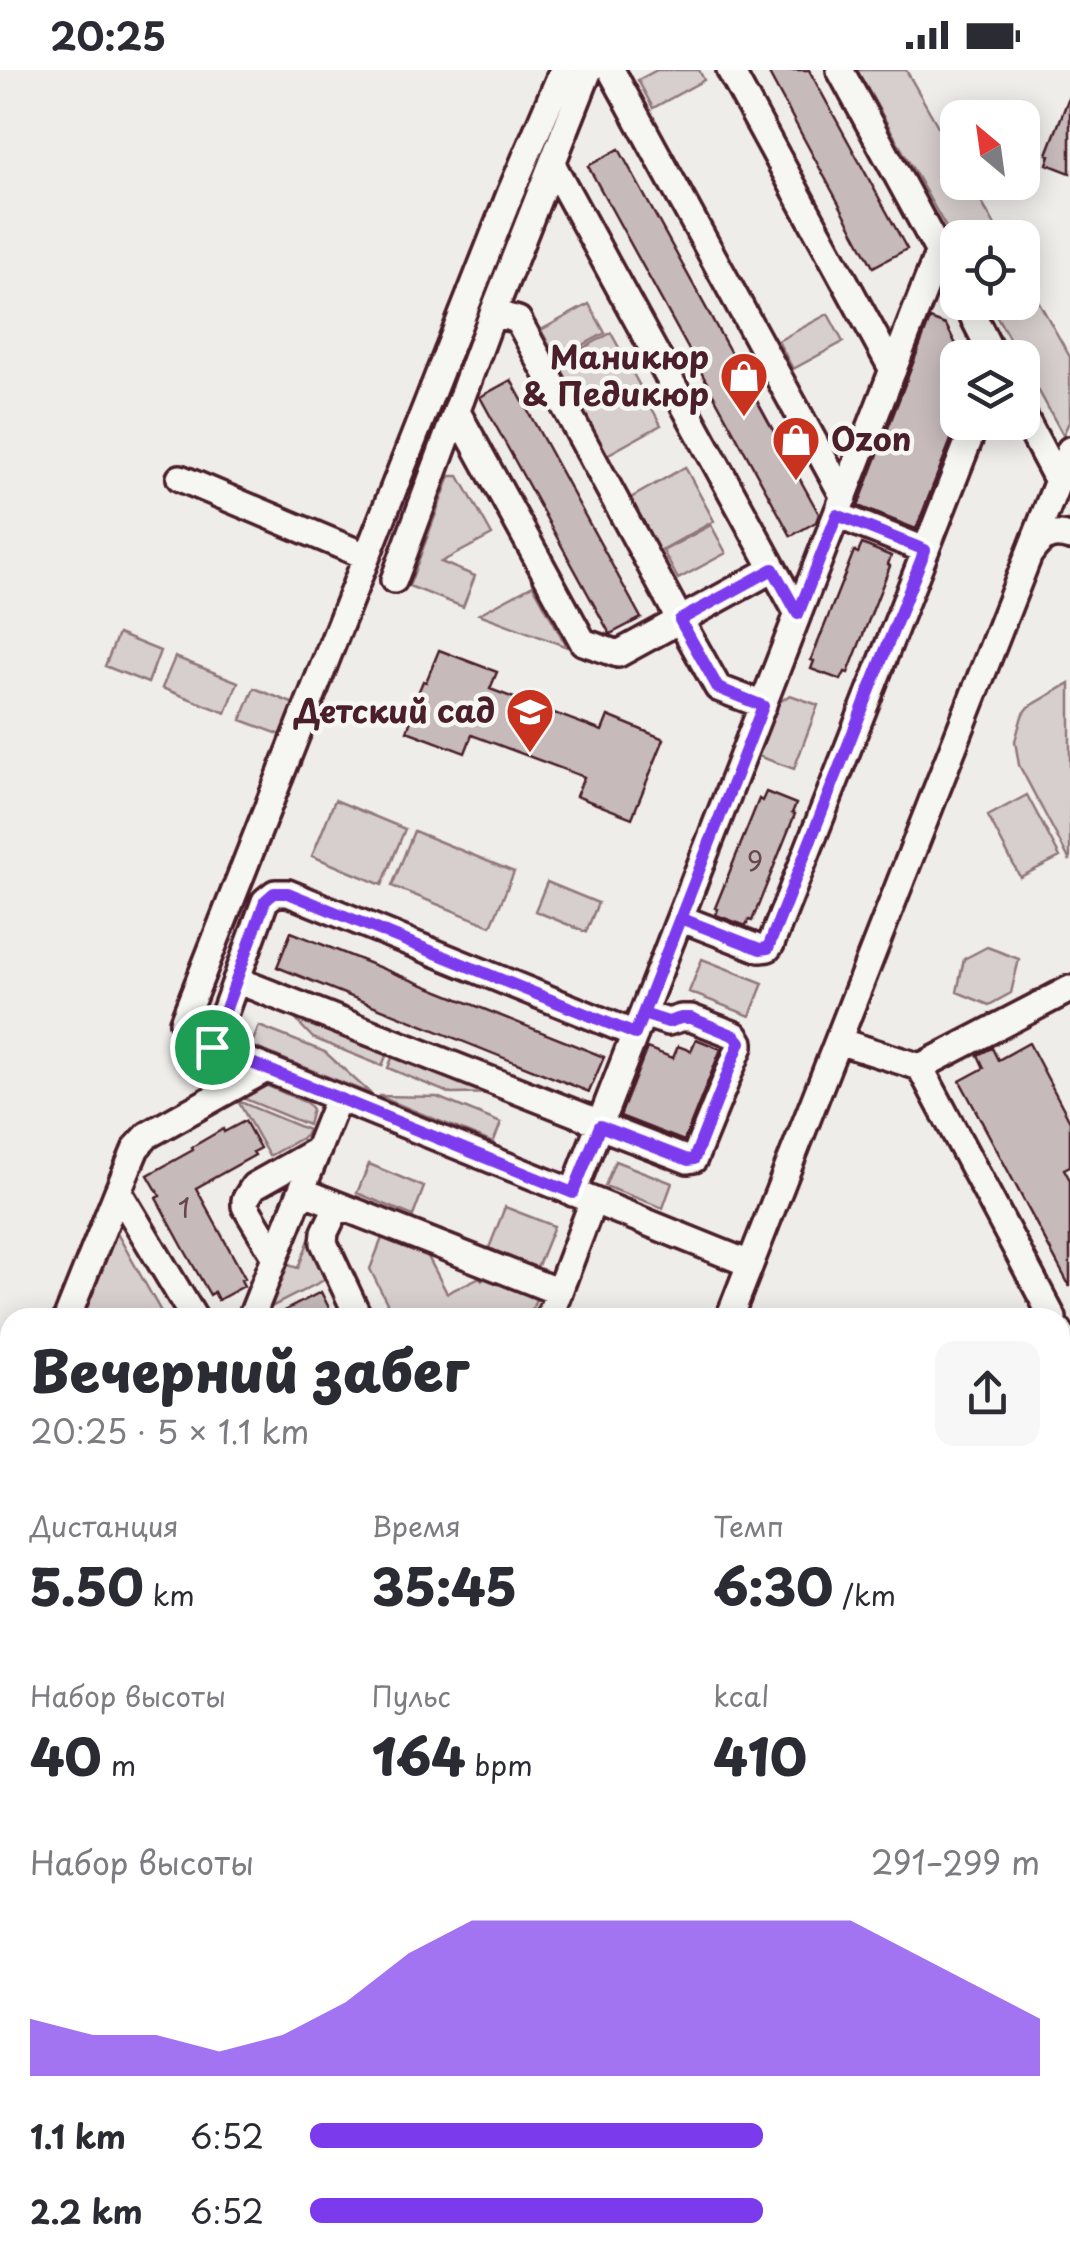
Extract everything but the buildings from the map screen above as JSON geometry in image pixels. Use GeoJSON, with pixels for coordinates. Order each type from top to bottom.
{"type":"FeatureCollection","features":[{"type":"Feature","properties":{"kind":"street"},"geometry":{"type":"LineString","coordinates":[[563,70],[502,212],[183,1022],[192,1039],[750,1264]]}},
{"type":"Feature","properties":{"kind":"street"},"geometry":{"type":"LineString","coordinates":[[394,580],[589,70]]}},
{"type":"Feature","properties":{"kind":"street"},"geometry":{"type":"LineString","coordinates":[[611,70],[840,506],[925,550]]}},
{"type":"Feature","properties":{"kind":"street"},"geometry":{"type":"LineString","coordinates":[[730,70],[893,370]]}},
{"type":"Feature","properties":{"kind":"street"},"geometry":{"type":"LineString","coordinates":[[553,1308],[600,1124],[939,251],[840,70]]}},
{"type":"Feature","properties":{"kind":"street"},"geometry":{"type":"LineString","coordinates":[[552,164],[798,614]]}},
{"type":"Feature","properties":{"kind":"street"},"geometry":{"type":"LineString","coordinates":[[493,313],[518,320],[718,688],[763,706]]}},
{"type":"Feature","properties":{"kind":"street"},"geometry":{"type":"LineString","coordinates":[[457,412],[583,642],[618,654],[773,569]]}},
{"type":"Feature","properties":{"kind":"street"},"geometry":{"type":"LineString","coordinates":[[680,918],[760,949],[771,944],[969,440]]}},
{"type":"Feature","properties":{"kind":"street"},"geometry":{"type":"LineString","coordinates":[[1034,440],[1070,522]]}},
{"type":"Feature","properties":{"kind":"street"},"geometry":{"type":"LineString","coordinates":[[734,1308],[1070,450]]}},
{"type":"Feature","properties":{"kind":"street"},"geometry":{"type":"LineString","coordinates":[[180,478],[366,556]]}},
{"type":"Feature","properties":{"kind":"street"},"geometry":{"type":"LineString","coordinates":[[1028,556],[1048,536],[1070,536]]}},
{"type":"Feature","properties":{"kind":"street"},"geometry":{"type":"LineString","coordinates":[[212,1047],[236,980],[265,901],[274,893],[288,893],[639,1024],[691,1018],[735,1036],[740,1046],[694,1159],[688,1160],[236,980]]}},
{"type":"Feature","properties":{"kind":"street"},"geometry":{"type":"LineString","coordinates":[[920,1067],[1070,989]]}},
{"type":"Feature","properties":{"kind":"street"},"geometry":{"type":"LineString","coordinates":[[838,1041],[920,1067],[1047,1308]]}},
{"type":"Feature","properties":{"kind":"street"},"geometry":{"type":"LineString","coordinates":[[71,1308],[136,1148],[148,1135],[266,1069]]}},
{"type":"Feature","properties":{"kind":"street"},"geometry":{"type":"LineString","coordinates":[[257,1308],[338,1098]]}},
{"type":"Feature","properties":{"kind":"street"},"geometry":{"type":"LineString","coordinates":[[275,1256],[244,1200],[254,1186],[318,1150]]}},
{"type":"Feature","properties":{"kind":"street"},"geometry":{"type":"LineString","coordinates":[[302,1190],[559,1292]]}},
{"type":"Feature","properties":{"kind":"street"},"geometry":{"type":"LineString","coordinates":[[118,1192],[188,1308]]}},
{"type":"Feature","properties":{"kind":"street"},"geometry":{"type":"LineString","coordinates":[[338,1206],[324,1243],[353,1308]]}},
{"type":"Feature","properties":{"kind":"shaded area"},"geometry":{"type":"Polygon","coordinates":[[[657,70],[699,70],[704,80],[653,108],[638,80],[657,70]]]}},
{"type":"Feature","properties":{"kind":"shaded area"},"geometry":{"type":"Polygon","coordinates":[[[857,70],[906,70],[940,130],[940,200],[980,200],[992,220],[942,220],[857,70]]]}},
{"type":"Feature","properties":{"kind":"shaded area"},"geometry":{"type":"Polygon","coordinates":[[[589,304],[605,333],[557,359],[541,330],[589,304]]]}},
{"type":"Feature","properties":{"kind":"shaded area"},"geometry":{"type":"Polygon","coordinates":[[[1040,304],[1070,357],[1070,420],[1063,435],[1040,393],[1040,340],[1010,340],[999,320],[1040,320],[1040,304]]]}},
{"type":"Feature","properties":{"kind":"shaded area"},"geometry":{"type":"Polygon","coordinates":[[[828,314],[843,342],[793,369],[778,341],[828,314]]]}},
{"type":"Feature","properties":{"kind":"shaded area"},"geometry":{"type":"Polygon","coordinates":[[[611,333],[661,425],[605,456],[554,364],[611,333]]]}},
{"type":"Feature","properties":{"kind":"shaded area"},"geometry":{"type":"Polygon","coordinates":[[[685,467],[714,521],[658,552],[629,499],[685,467]]]}},
{"type":"Feature","properties":{"kind":"shaded area"},"geometry":{"type":"Polygon","coordinates":[[[450,476],[459,476],[492,535],[441,562],[475,576],[463,607],[409,586],[450,476]]]}},
{"type":"Feature","properties":{"kind":"shaded area"},"geometry":{"type":"Polygon","coordinates":[[[711,525],[726,553],[678,579],[663,551],[711,525]]]}},
{"type":"Feature","properties":{"kind":"shaded area"},"geometry":{"type":"Polygon","coordinates":[[[533,585],[567,647],[479,614],[533,585]]]}},
{"type":"Feature","properties":{"kind":"shaded area"},"geometry":{"type":"Polygon","coordinates":[[[118,634],[160,651],[148,683],[105,666],[118,634]]]}},
{"type":"Feature","properties":{"kind":"shaded area"},"geometry":{"type":"Polygon","coordinates":[[[175,657],[238,682],[226,713],[162,688],[175,657]]]}},
{"type":"Feature","properties":{"kind":"shaded area"},"geometry":{"type":"Polygon","coordinates":[[[1070,683],[1070,861],[1019,765],[1015,741],[1022,716],[1029,707],[1070,683]]]}},
{"type":"Feature","properties":{"kind":"shaded area"},"geometry":{"type":"Polygon","coordinates":[[[254,688],[297,705],[284,736],[241,720],[254,688]]]}},
{"type":"Feature","properties":{"kind":"shaded area"},"geometry":{"type":"Polygon","coordinates":[[[790,695],[818,705],[794,769],[758,756],[778,703],[790,695]]]}},
{"type":"Feature","properties":{"kind":"shaded area"},"geometry":{"type":"Polygon","coordinates":[[[1027,795],[1060,857],[1020,877],[988,816],[1027,795]]]}},
{"type":"Feature","properties":{"kind":"shaded area"},"geometry":{"type":"Polygon","coordinates":[[[335,800],[405,829],[382,885],[312,856],[335,800]]]}},
{"type":"Feature","properties":{"kind":"shaded area"},"geometry":{"type":"Polygon","coordinates":[[[414,831],[514,872],[491,926],[392,886],[414,831]]]}},
{"type":"Feature","properties":{"kind":"shaded area"},"geometry":{"type":"Polygon","coordinates":[[[547,882],[598,903],[586,932],[535,911],[547,882]]]}},
{"type":"Feature","properties":{"kind":"shaded area"},"geometry":{"type":"Polygon","coordinates":[[[987,947],[1019,959],[1011,993],[989,1005],[957,992],[964,959],[987,947]]]}},
{"type":"Feature","properties":{"kind":"shaded area"},"geometry":{"type":"Polygon","coordinates":[[[702,959],[763,983],[750,1016],[689,992],[702,959]]]}},
{"type":"Feature","properties":{"kind":"shaded area"},"geometry":{"type":"Polygon","coordinates":[[[278,1001],[390,1046],[382,1066],[313,1038],[278,1001]]]}},
{"type":"Feature","properties":{"kind":"shaded area"},"geometry":{"type":"Polygon","coordinates":[[[259,1026],[325,1052],[371,1094],[251,1046],[259,1026]]]}},
{"type":"Feature","properties":{"kind":"shaded area"},"geometry":{"type":"Polygon","coordinates":[[[396,1048],[507,1093],[451,1094],[388,1068],[396,1048]]]}},
{"type":"Feature","properties":{"kind":"shaded area"},"geometry":{"type":"Polygon","coordinates":[[[261,1083],[307,1103],[312,1109],[308,1125],[233,1094],[261,1083]]]}},
{"type":"Feature","properties":{"kind":"shaded area"},"geometry":{"type":"Polygon","coordinates":[[[378,1096],[437,1097],[501,1123],[493,1143],[378,1096]]]}},
{"type":"Feature","properties":{"kind":"shaded area"},"geometry":{"type":"Polygon","coordinates":[[[238,1101],[308,1130],[305,1136],[269,1156],[238,1101]]]}},
{"type":"Feature","properties":{"kind":"shaded area"},"geometry":{"type":"Polygon","coordinates":[[[615,1161],[672,1183],[663,1208],[605,1186],[615,1161]]]}},
{"type":"Feature","properties":{"kind":"shaded area"},"geometry":{"type":"Polygon","coordinates":[[[369,1164],[424,1187],[413,1216],[357,1193],[369,1164]]]}},
{"type":"Feature","properties":{"kind":"shaded area"},"geometry":{"type":"Polygon","coordinates":[[[505,1207],[554,1226],[537,1268],[489,1248],[505,1207]]]}},
{"type":"Feature","properties":{"kind":"shaded area"},"geometry":{"type":"Polygon","coordinates":[[[114,1228],[159,1308],[84,1308],[111,1246],[114,1228]]]}},
{"type":"Feature","properties":{"kind":"shaded area"},"geometry":{"type":"Polygon","coordinates":[[[384,1233],[424,1249],[447,1293],[480,1277],[482,1280],[486,1273],[539,1292],[533,1308],[390,1308],[370,1269],[384,1233]]]}},
{"type":"Feature","properties":{"kind":"shaded area"},"geometry":{"type":"Polygon","coordinates":[[[309,1240],[328,1278],[269,1308],[267,1304],[282,1263],[298,1268],[309,1240]]]}},
{"type":"Feature","properties":{"kind":"place","name":"Маникюр & Педикюр"},"geometry":{"type":"Point","coordinates":[744,418]}},
{"type":"Feature","properties":{"kind":"place","name":"Ozon"},"geometry":{"type":"Point","coordinates":[796,482]}},
{"type":"Feature","properties":{"kind":"place","name":"Детский сад"},"geometry":{"type":"Point","coordinates":[530,754]}},
{"type":"Feature","properties":{"kind":"route"},"geometry":{"type":"LineString","coordinates":[[212,1047],[265,901],[274,893],[288,893],[635,1034],[680,918],[760,949],[768,948],[925,550],[837,515],[798,614],[773,569],[680,620],[718,688],[763,706],[680,918],[643,1014],[664,1022],[691,1018],[735,1036],[740,1042],[694,1159],[600,1126],[573,1193],[212,1047]]}}]}
